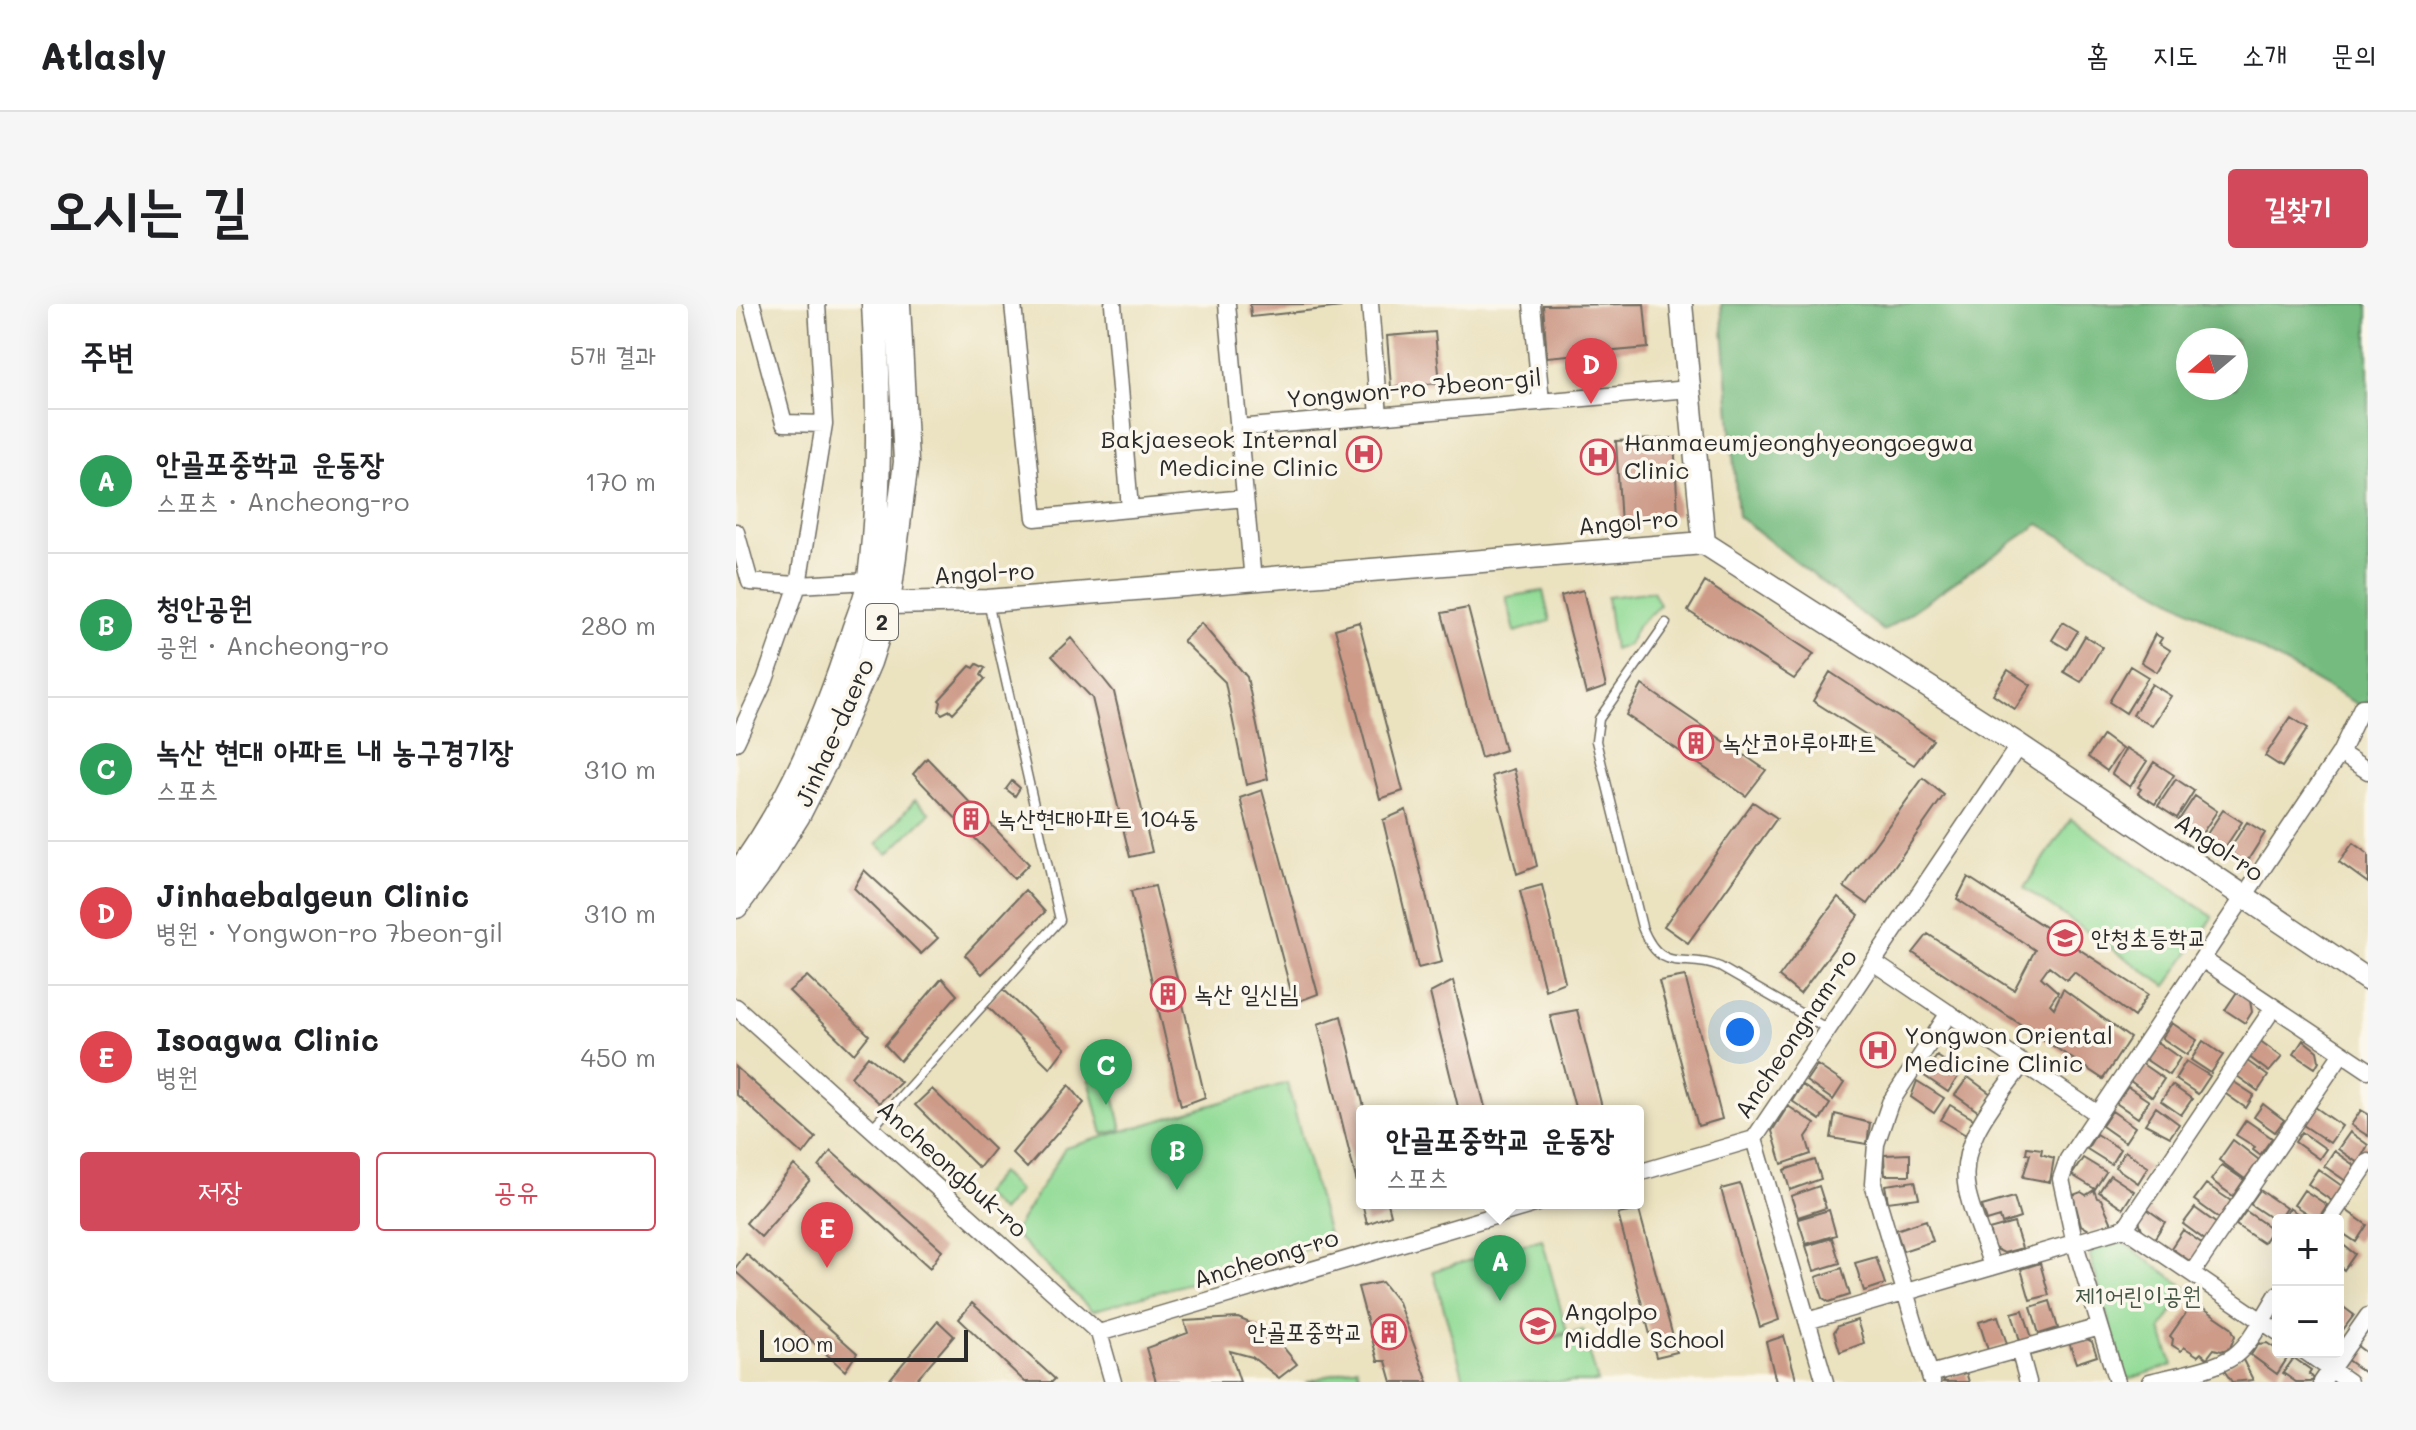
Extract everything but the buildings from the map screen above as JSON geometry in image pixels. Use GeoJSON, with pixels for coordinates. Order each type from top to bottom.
{"type":"FeatureCollection","features":[{"type":"Feature","properties":{"kind":"main road","name":"Jinhae-daero"},"geometry":{"type":"LineString","coordinates":[[736,876],[781,807],[813,739],[845,661],[870,581],[878,465],[874,304]]}},
{"type":"Feature","properties":{"kind":"main road","name":"Jinhae-daero"},"geometry":{"type":"LineString","coordinates":[[736,906],[798,815],[834,744],[869,662],[888,603],[906,462],[898,304]]}},
{"type":"Feature","properties":{"kind":"main road"},"geometry":{"type":"LineString","coordinates":[[1681,304],[1704,543]]}},
{"type":"Feature","properties":{"kind":"main road","name":"Angol-ro"},"geometry":{"type":"LineString","coordinates":[[888,603],[988,601],[1704,543],[2019,745],[2368,980]]}},
{"type":"Feature","properties":{"kind":"main road"},"geometry":{"type":"LineString","coordinates":[[870,581],[888,603]]}},
{"type":"Feature","properties":{"kind":"street"},"geometry":{"type":"LineString","coordinates":[[752,304],[784,423],[824,424]]}},
{"type":"Feature","properties":{"kind":"street"},"geometry":{"type":"LineString","coordinates":[[736,742],[765,680],[798,585],[824,424],[817,304]]}},
{"type":"Feature","properties":{"kind":"street"},"geometry":{"type":"LineString","coordinates":[[1013,304],[1035,518],[1245,498]]}},
{"type":"Feature","properties":{"kind":"street"},"geometry":{"type":"LineString","coordinates":[[1113,304],[1130,509]]}},
{"type":"Feature","properties":{"kind":"street"},"geometry":{"type":"LineString","coordinates":[[1227,304],[1253,581]]}},
{"type":"Feature","properties":{"kind":"street"},"geometry":{"type":"LineString","coordinates":[[1370,304],[1379,416]]}},
{"type":"Feature","properties":{"kind":"street"},"geometry":{"type":"LineString","coordinates":[[1532,304],[1541,402]]}},
{"type":"Feature","properties":{"kind":"street","name":"Yongwon-ro 7beon-gil"},"geometry":{"type":"LineString","coordinates":[[1238,428],[1689,389]]}},
{"type":"Feature","properties":{"kind":"street"},"geometry":{"type":"LineString","coordinates":[[736,532],[750,582],[798,585],[870,581]]}},
{"type":"Feature","properties":{"kind":"street"},"geometry":{"type":"LineString","coordinates":[[2117,1382],[2075,1244],[2061,1179],[2068,1159],[2340,753],[2362,707],[2368,707]]}},
{"type":"Feature","properties":{"kind":"street","name":"Ancheongnam-ro"},"geometry":{"type":"LineString","coordinates":[[1825,1382],[1754,1139],[2019,745]]}},
{"type":"Feature","properties":{"kind":"street"},"geometry":{"type":"LineString","coordinates":[[2340,753],[2368,771]]}},
{"type":"Feature","properties":{"kind":"street"},"geometry":{"type":"LineString","coordinates":[[2202,959],[2368,1070]]}},
{"type":"Feature","properties":{"kind":"street"},"geometry":{"type":"LineString","coordinates":[[1873,962],[2098,1114]]}},
{"type":"Feature","properties":{"kind":"street","name":"Ancheongbuk-ro"},"geometry":{"type":"LineString","coordinates":[[736,1007],[1099,1333]]}},
{"type":"Feature","properties":{"kind":"street"},"geometry":{"type":"LineString","coordinates":[[1807,1321],[2125,1228],[2274,1007]]}},
{"type":"Feature","properties":{"kind":"street"},"geometry":{"type":"LineString","coordinates":[[1949,1013],[1890,1103],[1876,1144],[1873,1184],[1931,1378],[2100,1327]]}},
{"type":"Feature","properties":{"kind":"street"},"geometry":{"type":"LineString","coordinates":[[2192,1273],[2342,1053]]}},
{"type":"Feature","properties":{"kind":"street"},"geometry":{"type":"LineString","coordinates":[[1992,1267],[1967,1189],[1966,1161],[1975,1131],[2023,1063]]}},
{"type":"Feature","properties":{"kind":"street"},"geometry":{"type":"LineString","coordinates":[[1644,1171],[1754,1139]]}},
{"type":"Feature","properties":{"kind":"street"},"geometry":{"type":"LineString","coordinates":[[2333,1214],[2368,1162]]}},
{"type":"Feature","properties":{"kind":"street","name":"Ancheong-ro"},"geometry":{"type":"LineString","coordinates":[[1099,1333],[1518,1209]]}},
{"type":"Feature","properties":{"kind":"street"},"geometry":{"type":"LineString","coordinates":[[2125,1228],[2272,1328]]}},
{"type":"Feature","properties":{"kind":"street"},"geometry":{"type":"LineString","coordinates":[[2150,1382],[2233,1357],[2245,1345],[2272,1303]]}},
{"type":"Feature","properties":{"kind":"street"},"geometry":{"type":"LineString","coordinates":[[2327,1376],[2368,1316]]}},
{"type":"Feature","properties":{"kind":"street"},"geometry":{"type":"LineString","coordinates":[[1099,1333],[1113,1382]]}},
{"type":"Feature","properties":{"kind":"street"},"geometry":{"type":"LineString","coordinates":[[2019,1349],[2028,1382]]}},
{"type":"Feature","properties":{"kind":"street"},"geometry":{"type":"LineString","coordinates":[[2311,1358],[2327,1376],[2349,1382]]}},
{"type":"Feature","properties":{"kind":"lane"},"geometry":{"type":"LineString","coordinates":[[872,1129],[1060,920],[988,601]]}},
{"type":"Feature","properties":{"kind":"lane"},"geometry":{"type":"LineString","coordinates":[[1666,623],[1599,719],[1596,741],[1642,927],[1649,944],[1665,958],[1686,962],[1706,961],[1720,967],[1828,1029]]}},
{"type":"Feature","properties":{"kind":"green space"},"geometry":{"type":"Polygon","coordinates":[[[1721,304],[2368,304],[2368,705],[2362,707],[2039,524],[1884,631],[1738,516],[1721,304]]]}},
{"type":"Feature","properties":{"kind":"green space"},"geometry":{"type":"Polygon","coordinates":[[[1543,591],[1550,621],[1515,632],[1506,597],[1543,591]]]}},
{"type":"Feature","properties":{"kind":"green space"},"geometry":{"type":"Polygon","coordinates":[[[1653,591],[1660,605],[1638,625],[1628,645],[1614,650],[1607,597],[1653,591]]]}},
{"type":"Feature","properties":{"kind":"green space"},"geometry":{"type":"Polygon","coordinates":[[[915,800],[930,813],[888,854],[877,844],[915,800]]]}},
{"type":"Feature","properties":{"kind":"green space"},"geometry":{"type":"Polygon","coordinates":[[[2071,819],[2213,917],[2166,986],[2024,888],[2071,819]]]}},
{"type":"Feature","properties":{"kind":"green space"},"geometry":{"type":"Polygon","coordinates":[[[1109,1075],[1122,1130],[1103,1134],[1089,1080],[1109,1075]]]}},
{"type":"Feature","properties":{"kind":"green space"},"geometry":{"type":"Polygon","coordinates":[[[1287,1083],[1330,1242],[1092,1311],[1013,1233],[1065,1148],[1287,1083]]]}},
{"type":"Feature","properties":{"kind":"green space"},"geometry":{"type":"Polygon","coordinates":[[[1000,1173],[1019,1191],[1001,1212],[982,1194],[1000,1173]]]}},
{"type":"Feature","properties":{"kind":"green space"},"geometry":{"type":"Polygon","coordinates":[[[1542,1239],[1567,1332],[1551,1339],[1583,1330],[1598,1382],[1465,1382],[1433,1271],[1542,1239]]]}},
{"type":"Feature","properties":{"kind":"green space","name":"제1어린이공원"},"geometry":{"type":"Polygon","coordinates":[[[2121,1241],[2188,1289],[2161,1329],[2173,1365],[2129,1379],[2125,1377],[2090,1256],[2093,1249],[2121,1241]]]}},
{"type":"Feature","properties":{"kind":"green space"},"geometry":{"type":"Polygon","coordinates":[[[1357,1367],[1361,1382],[1306,1382],[1357,1367]]]}},
{"type":"Feature","properties":{"kind":"place","name":"Jinhaebalgeun Clinic"},"geometry":{"type":"Point","coordinates":[1591,404]}},
{"type":"Feature","properties":{"kind":"place","name":"Bakjaeseok Internal Medicine Clinic"},"geometry":{"type":"Point","coordinates":[1364,454]}},
{"type":"Feature","properties":{"kind":"place","name":"Hanmaeumjeonghyeongoegwa Clinic"},"geometry":{"type":"Point","coordinates":[1598,457]}},
{"type":"Feature","properties":{"kind":"place","name":"녹산코아루아파트"},"geometry":{"type":"Point","coordinates":[1696,743]}},
{"type":"Feature","properties":{"kind":"place","name":"녹산현대아파트 104동"},"geometry":{"type":"Point","coordinates":[971,819]}},
{"type":"Feature","properties":{"kind":"place","name":"안청초등학교"},"geometry":{"type":"Point","coordinates":[2065,938]}},
{"type":"Feature","properties":{"kind":"place","name":"녹산 일신님"},"geometry":{"type":"Point","coordinates":[1168,994]}},
{"type":"Feature","properties":{"kind":"place","name":"Yongwon Oriental Medicine Clinic"},"geometry":{"type":"Point","coordinates":[1878,1050]}},
{"type":"Feature","properties":{"kind":"place","name":"녹산 현대 아파트 내 농구경기장"},"geometry":{"type":"Point","coordinates":[1106,1105]}},
{"type":"Feature","properties":{"kind":"place","name":"청안공원"},"geometry":{"type":"Point","coordinates":[1177,1190]}},
{"type":"Feature","properties":{"kind":"place","name":"Isoagwa Clinic"},"geometry":{"type":"Point","coordinates":[827,1268]}},
{"type":"Feature","properties":{"kind":"place","name":"안골포중학교 운동장"},"geometry":{"type":"Point","coordinates":[1500,1301]}},
{"type":"Feature","properties":{"kind":"place","name":"Angolpo Middle School"},"geometry":{"type":"Point","coordinates":[1538,1326]}},
{"type":"Feature","properties":{"kind":"place","name":"안골포중학교"},"geometry":{"type":"Point","coordinates":[1389,1332]}}]}
